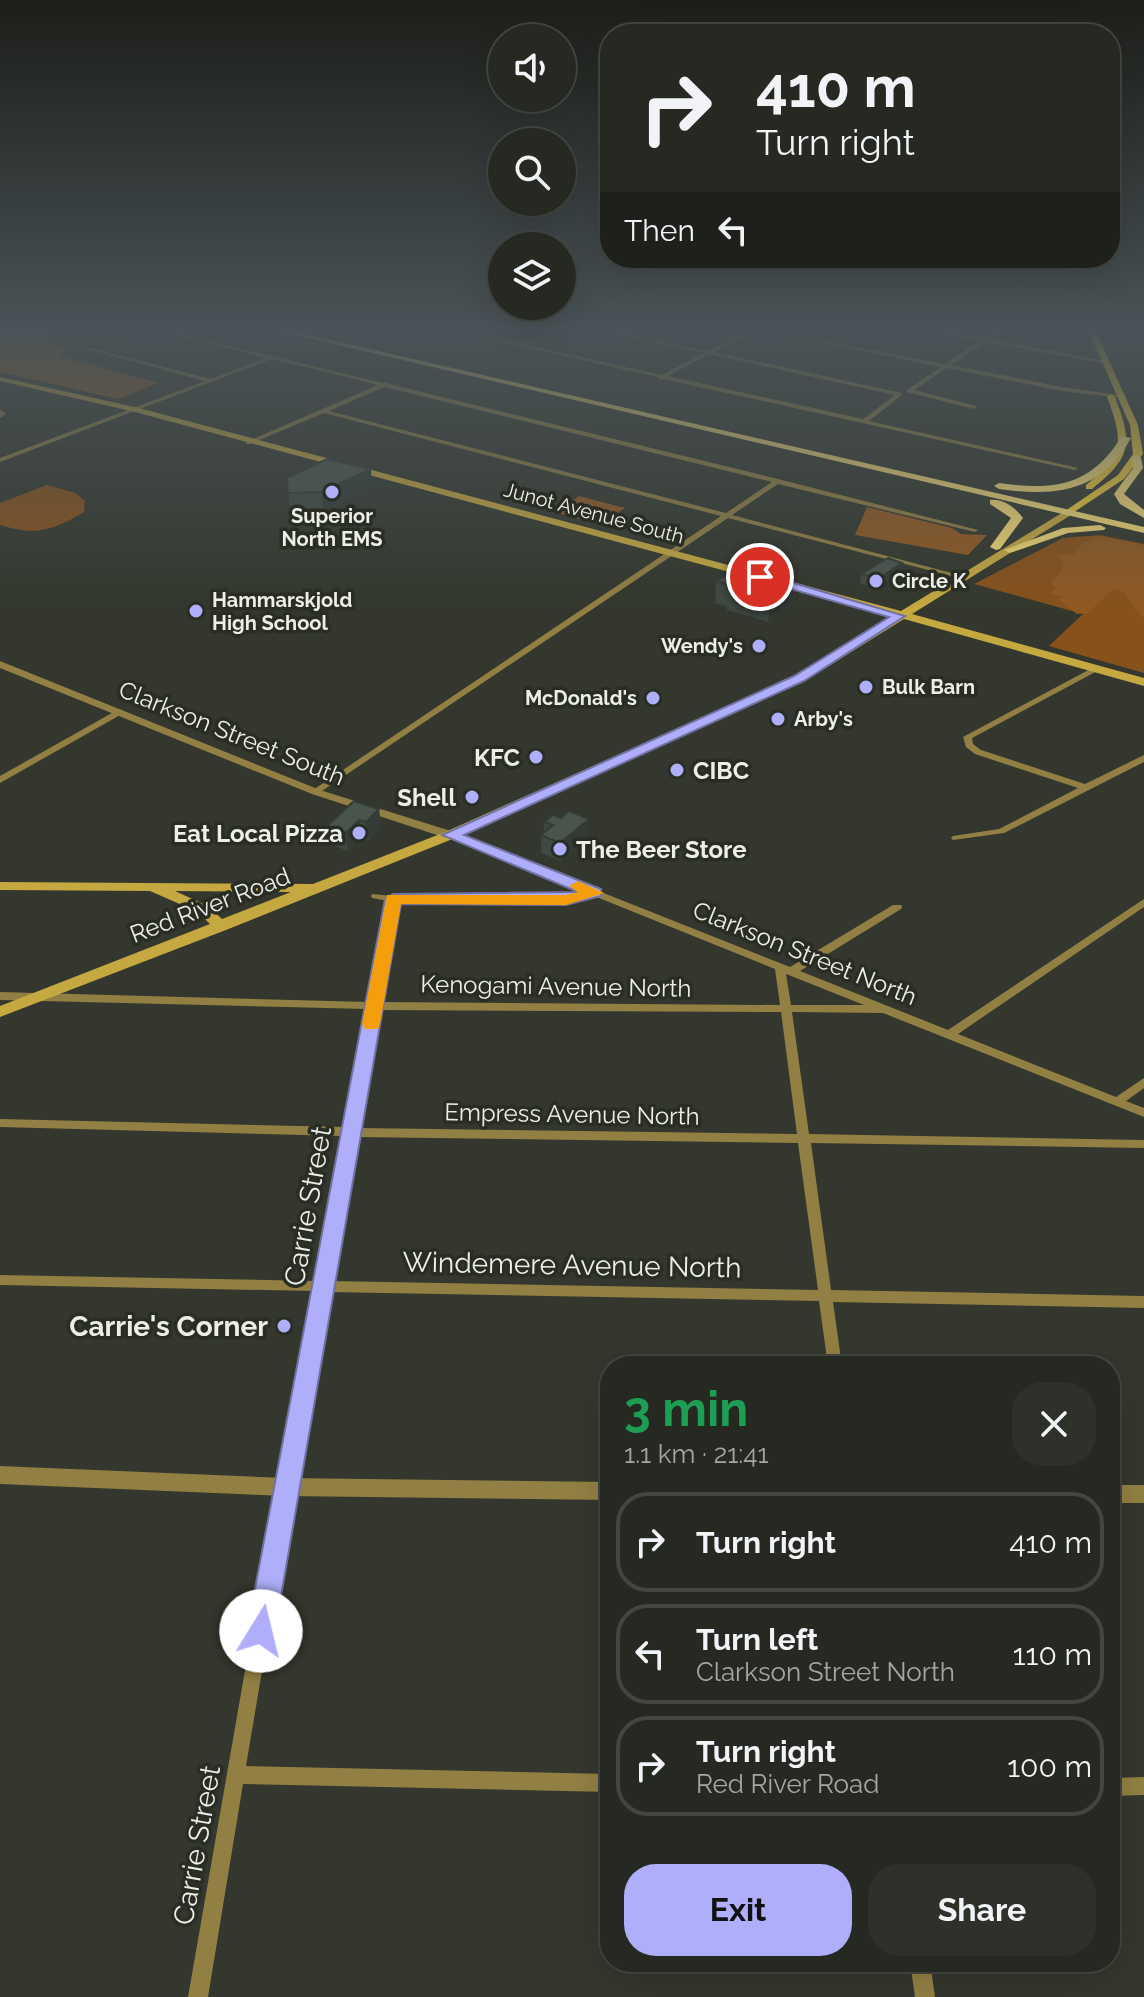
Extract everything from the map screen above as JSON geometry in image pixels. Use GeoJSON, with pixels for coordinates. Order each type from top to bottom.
{"type":"FeatureCollection","features":[{"type":"Feature","properties":{"kind":"highway"},"geometry":{"type":"LineString","coordinates":[[678,423],[875,469],[1065,509],[1144,522]]}},
{"type":"Feature","properties":{"kind":"highway"},"geometry":{"type":"LineString","coordinates":[[707,423],[891,465],[1065,509],[1144,533]]}},
{"type":"Feature","properties":{"kind":"highway"},"geometry":{"type":"LineString","coordinates":[[891,465],[1016,489],[1064,489],[1109,465],[1126,438]]}},
{"type":"Feature","properties":{"kind":"highway"},"geometry":{"type":"LineString","coordinates":[[1136,458],[1138,468],[1119,494],[1124,502],[1144,515]]}},
{"type":"Feature","properties":{"kind":"highway"},"geometry":{"type":"LineString","coordinates":[[875,469],[993,501],[1013,512],[1017,521],[996,547]]}},
{"type":"Feature","properties":{"kind":"highway"},"geometry":{"type":"LineString","coordinates":[[1010,550],[1085,528],[1144,533]]}},
{"type":"Feature","properties":{"kind":"main road","name":"Junot Avenue South"},"geometry":{"type":"LineString","coordinates":[[181,423],[670,551],[1144,682]]}},
{"type":"Feature","properties":{"kind":"main road"},"geometry":{"type":"LineString","coordinates":[[954,580],[1010,550],[1119,463],[1126,438],[1121,423]]}},
{"type":"Feature","properties":{"kind":"main road"},"geometry":{"type":"LineString","coordinates":[[954,580],[996,547],[1121,477],[1136,458],[1133,423]]}},
{"type":"Feature","properties":{"kind":"main road","name":"Red River Road"},"geometry":{"type":"LineString","coordinates":[[0,1012],[450,835],[799,679],[954,580]]}},
{"type":"Feature","properties":{"kind":"main road"},"geometry":{"type":"LineString","coordinates":[[150,885],[203,909],[221,927]]}},
{"type":"Feature","properties":{"kind":"main road"},"geometry":{"type":"LineString","coordinates":[[0,886],[319,888]]}},
{"type":"Feature","properties":{"kind":"street"},"geometry":{"type":"LineString","coordinates":[[0,460],[100,423]]}},
{"type":"Feature","properties":{"kind":"street"},"geometry":{"type":"LineString","coordinates":[[248,443],[295,423]]}},
{"type":"Feature","properties":{"kind":"street"},"geometry":{"type":"LineString","coordinates":[[371,423],[726,515],[954,580]]}},
{"type":"Feature","properties":{"kind":"street"},"geometry":{"type":"LineString","coordinates":[[544,423],[975,530]]}},
{"type":"Feature","properties":{"kind":"street"},"geometry":{"type":"LineString","coordinates":[[868,423],[1075,468]]}},
{"type":"Feature","properties":{"kind":"street"},"geometry":{"type":"LineString","coordinates":[[316,792],[778,481]]}},
{"type":"Feature","properties":{"kind":"street","name":"Clarkson Street South"},"geometry":{"type":"LineString","coordinates":[[0,664],[316,792],[450,835]]}},
{"type":"Feature","properties":{"kind":"street"},"geometry":{"type":"LineString","coordinates":[[1087,788],[978,752],[969,745],[967,737],[1097,669]]}},
{"type":"Feature","properties":{"kind":"street"},"geometry":{"type":"LineString","coordinates":[[0,780],[119,712]]}},
{"type":"Feature","properties":{"kind":"street"},"geometry":{"type":"LineString","coordinates":[[956,838],[1001,831],[1144,758]]}},
{"type":"Feature","properties":{"kind":"street","name":"Clarkson Street North"},"geometry":{"type":"LineString","coordinates":[[450,835],[1144,1113]]}},
{"type":"Feature","properties":{"kind":"street"},"geometry":{"type":"LineString","coordinates":[[376,896],[393,899],[566,900],[596,893]]}},
{"type":"Feature","properties":{"kind":"street","name":"Carrie Street"},"geometry":{"type":"LineString","coordinates":[[198,1997],[285,1487],[393,899]]}},
{"type":"Feature","properties":{"kind":"street"},"geometry":{"type":"LineString","coordinates":[[949,1035],[1144,902]]}},
{"type":"Feature","properties":{"kind":"street"},"geometry":{"type":"LineString","coordinates":[[834,1356],[787,1011],[786,968],[897,907]]}},
{"type":"Feature","properties":{"kind":"street","name":"Kenogami Avenue North"},"geometry":{"type":"LineString","coordinates":[[0,996],[375,1006],[787,1011],[883,1009]]}},
{"type":"Feature","properties":{"kind":"street"},"geometry":{"type":"LineString","coordinates":[[1117,1102],[1144,1082]]}},
{"type":"Feature","properties":{"kind":"street","name":"Empress Avenue North"},"geometry":{"type":"LineString","coordinates":[[0,1123],[349,1132],[1144,1144]]}},
{"type":"Feature","properties":{"kind":"street","name":"Windemere Avenue North"},"geometry":{"type":"LineString","coordinates":[[0,1280],[1144,1302]]}},
{"type":"Feature","properties":{"kind":"street"},"geometry":{"type":"LineString","coordinates":[[0,1475],[285,1487],[600,1491]]}},
{"type":"Feature","properties":{"kind":"street"},"geometry":{"type":"LineString","coordinates":[[1120,1494],[1144,1494]]}},
{"type":"Feature","properties":{"kind":"street"},"geometry":{"type":"LineString","coordinates":[[237,1775],[600,1783]]}},
{"type":"Feature","properties":{"kind":"street"},"geometry":{"type":"LineString","coordinates":[[1120,1787],[1144,1786]]}},
{"type":"Feature","properties":{"kind":"street"},"geometry":{"type":"LineString","coordinates":[[921,1972],[925,1997]]}},
{"type":"Feature","properties":{"kind":"shaded area"},"geometry":{"type":"Polygon","coordinates":[[[47,485],[75,493],[85,501],[84,512],[43,530],[0,525],[0,503],[47,485]]]}},
{"type":"Feature","properties":{"kind":"shaded area"},"geometry":{"type":"Polygon","coordinates":[[[579,496],[625,508],[599,525],[555,512],[579,496]]]}},
{"type":"Feature","properties":{"kind":"shaded area"},"geometry":{"type":"Polygon","coordinates":[[[867,507],[952,528],[961,534],[987,535],[968,555],[855,535],[867,507]]]}},
{"type":"Feature","properties":{"kind":"shaded area"},"geometry":{"type":"Polygon","coordinates":[[[1100,535],[1144,544],[1144,673],[1049,646],[1083,614],[974,584],[1063,538],[1100,535]]]}},
{"type":"Feature","properties":{"kind":"shaded area"},"geometry":{"type":"Polygon","coordinates":[[[1097,536],[1144,545],[1144,619],[1123,592],[1113,589],[1088,613],[1077,614],[1058,599],[1064,597],[1050,593],[1056,588],[1050,583],[1062,571],[1064,563],[1056,555],[1073,555],[1084,542],[1097,536]]]}},
{"type":"Feature","properties":{"kind":"building"},"geometry":{"type":"Polygon","coordinates":[[[327,459],[371,469],[321,492],[288,493],[287,478],[327,459]]]}},
{"type":"Feature","properties":{"kind":"building"},"geometry":{"type":"Polygon","coordinates":[[[888,558],[902,563],[878,579],[861,574],[888,558]]]}},
{"type":"Feature","properties":{"kind":"building"},"geometry":{"type":"Polygon","coordinates":[[[744,565],[796,580],[770,600],[729,589],[733,586],[716,581],[744,565]]]}},
{"type":"Feature","properties":{"kind":"building"},"geometry":{"type":"Polygon","coordinates":[[[354,801],[379,809],[366,822],[359,820],[346,833],[327,826],[354,801]]]}},
{"type":"Feature","properties":{"kind":"building"},"geometry":{"type":"Polygon","coordinates":[[[569,811],[589,819],[560,843],[541,835],[553,825],[544,822],[553,815],[561,818],[569,811]]]}},
{"type":"Feature","properties":{"kind":"slow traffic"},"geometry":{"type":"LineString","coordinates":[[371,1024],[393,899],[566,900],[596,893],[578,886]]}},
{"type":"Feature","properties":{"kind":"place","name":"Superior North EMS"},"geometry":{"type":"Point","coordinates":[332,492]}},
{"type":"Feature","properties":{"kind":"place","name":"Circle K"},"geometry":{"type":"Point","coordinates":[876,581]}},
{"type":"Feature","properties":{"kind":"place","name":"Hammarskjold High School"},"geometry":{"type":"Point","coordinates":[196,611]}},
{"type":"Feature","properties":{"kind":"place","name":"Wendy's"},"geometry":{"type":"Point","coordinates":[759,646]}},
{"type":"Feature","properties":{"kind":"place","name":"Bulk Barn"},"geometry":{"type":"Point","coordinates":[866,687]}},
{"type":"Feature","properties":{"kind":"place","name":"McDonald's"},"geometry":{"type":"Point","coordinates":[653,698]}},
{"type":"Feature","properties":{"kind":"place","name":"Arby's"},"geometry":{"type":"Point","coordinates":[778,719]}},
{"type":"Feature","properties":{"kind":"place","name":"KFC"},"geometry":{"type":"Point","coordinates":[536,757]}},
{"type":"Feature","properties":{"kind":"place","name":"CIBC"},"geometry":{"type":"Point","coordinates":[677,770]}},
{"type":"Feature","properties":{"kind":"place","name":"Shell"},"geometry":{"type":"Point","coordinates":[472,797]}},
{"type":"Feature","properties":{"kind":"place","name":"Eat Local Pizza"},"geometry":{"type":"Point","coordinates":[359,833]}},
{"type":"Feature","properties":{"kind":"place","name":"The Beer Store"},"geometry":{"type":"Point","coordinates":[560,849]}},
{"type":"Feature","properties":{"kind":"place","name":"Carrie's Corner"},"geometry":{"type":"Point","coordinates":[284,1326]}},
{"type":"Feature","properties":{"kind":"route"},"geometry":{"type":"LineString","coordinates":[[261,1631],[393,899],[566,900],[596,893],[450,835],[799,679],[899,616],[760,577]]}}]}
